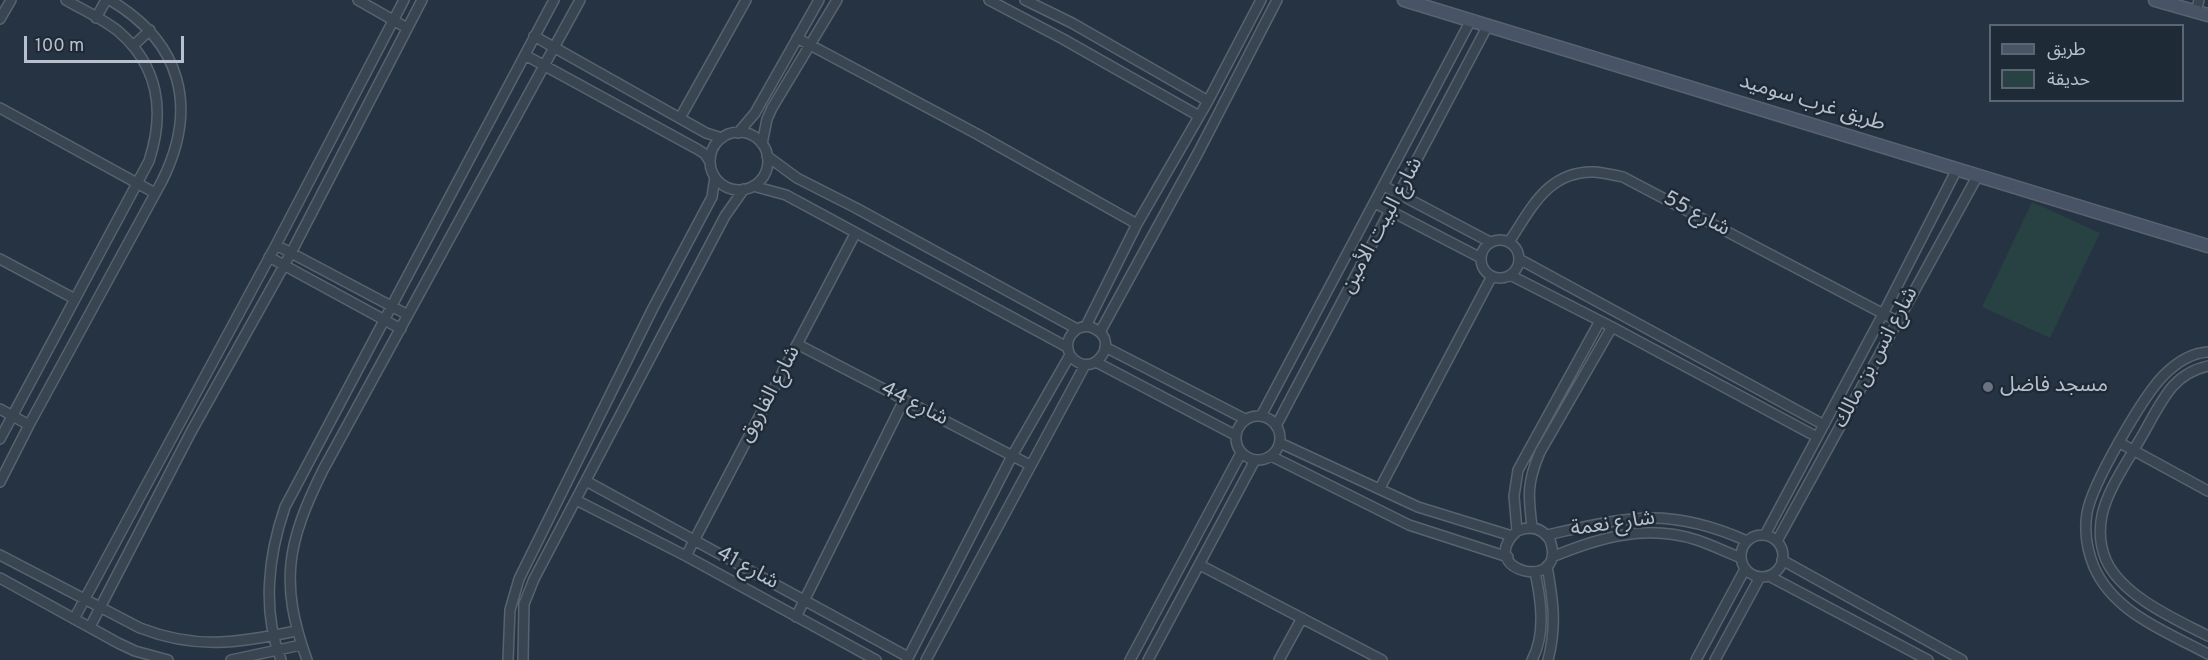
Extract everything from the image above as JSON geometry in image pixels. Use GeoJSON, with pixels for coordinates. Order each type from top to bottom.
{"type":"FeatureCollection","features":[{"type":"Feature","properties":{"kind":"street"},"geometry":{"type":"LineString","coordinates":[[0,20],[11,0]]}},
{"type":"Feature","properties":{"kind":"street"},"geometry":{"type":"LineString","coordinates":[[0,439],[137,184],[149,161],[155,142],[158,122],[157,101],[153,82],[145,63],[133,46],[116,30],[66,0]]}},
{"type":"Feature","properties":{"kind":"street"},"geometry":{"type":"LineString","coordinates":[[0,482],[155,193],[172,160],[179,138],[182,115],[180,92],[174,69],[164,48],[150,30],[132,13],[108,0],[96,18]]}},
{"type":"Feature","properties":{"kind":"street"},"geometry":{"type":"LineString","coordinates":[[358,0],[407,28]]}},
{"type":"Feature","properties":{"kind":"street"},"geometry":{"type":"LineString","coordinates":[[280,656],[274,635],[269,580],[275,539],[285,507],[554,0]]}},
{"type":"Feature","properties":{"kind":"street"},"geometry":{"type":"LineString","coordinates":[[307,660],[292,610],[289,581],[292,551],[299,523],[323,470],[580,0]]}},
{"type":"Feature","properties":{"kind":"street"},"geometry":{"type":"LineString","coordinates":[[680,118],[746,0]]}},
{"type":"Feature","properties":{"kind":"street"},"geometry":{"type":"LineString","coordinates":[[710,162],[713,149],[722,138],[738,132],[755,113],[819,0]]}},
{"type":"Feature","properties":{"kind":"street"},"geometry":{"type":"LineString","coordinates":[[762,144],[767,119],[809,44],[837,0]]}},
{"type":"Feature","properties":{"kind":"street"},"geometry":{"type":"LineString","coordinates":[[989,0],[1218,115]]}},
{"type":"Feature","properties":{"kind":"street"},"geometry":{"type":"LineString","coordinates":[[1025,0],[1072,23],[1204,108]]}},
{"type":"Feature","properties":{"kind":"street"},"geometry":{"type":"LineString","coordinates":[[908,658],[1069,351],[1070,337],[1082,328],[1261,0]]}},
{"type":"Feature","properties":{"kind":"street"},"geometry":{"type":"LineString","coordinates":[[1100,332],[1218,115],[1277,0]]}},
{"type":"Feature","properties":{"kind":"street","name":"طريق غرب سوميد"},"geometry":{"type":"LineString","coordinates":[[1404,0],[2208,246]]}},
{"type":"Feature","properties":{"kind":"street"},"geometry":{"type":"LineString","coordinates":[[2155,0],[2201,9]]}},
{"type":"Feature","properties":{"kind":"street"},"geometry":{"type":"LineString","coordinates":[[74,619],[276,245],[402,1],[420,4],[291,253],[191,432],[90,627]]}},
{"type":"Feature","properties":{"kind":"street","name":"شارع البيت الأمين"},"geometry":{"type":"LineString","coordinates":[[1261,416],[1472,20]]}},
{"type":"Feature","properties":{"kind":"street"},"geometry":{"type":"LineString","coordinates":[[1063,39],[1072,23]]}},
{"type":"Feature","properties":{"kind":"street","name":"شارع البيت الأمين"},"geometry":{"type":"LineString","coordinates":[[1276,426],[1488,25]]}},
{"type":"Feature","properties":{"kind":"street"},"geometry":{"type":"LineString","coordinates":[[133,46],[150,30]]}},
{"type":"Feature","properties":{"kind":"street"},"geometry":{"type":"LineString","coordinates":[[534,36],[706,133],[722,138]]}},
{"type":"Feature","properties":{"kind":"street"},"geometry":{"type":"LineString","coordinates":[[797,38],[977,134],[1137,224]]}},
{"type":"Feature","properties":{"kind":"street"},"geometry":{"type":"LineString","coordinates":[[508,660],[508,626],[519,579],[653,308],[712,197],[715,177],[710,162],[697,148],[525,55]]}},
{"type":"Feature","properties":{"kind":"street"},"geometry":{"type":"LineString","coordinates":[[0,108],[155,193]]}},
{"type":"Feature","properties":{"kind":"street"},"geometry":{"type":"LineString","coordinates":[[738,132],[752,135],[762,144],[768,156],[797,178],[1082,328],[1100,332],[1106,347],[1096,362]]}},
{"type":"Feature","properties":{"kind":"street"},"geometry":{"type":"LineString","coordinates":[[523,660],[523,618],[528,591],[725,216],[748,188],[765,173],[768,156]]}},
{"type":"Feature","properties":{"kind":"street","name":"شارع انس بن مالك"},"geometry":{"type":"LineString","coordinates":[[1765,535],[1958,169]]}},
{"type":"Feature","properties":{"kind":"street","name":"شارع 55"},"geometry":{"type":"LineString","coordinates":[[1509,242],[1541,193],[1564,177],[1594,172],[1623,177],[1897,321]]}},
{"type":"Feature","properties":{"kind":"street","name":"شارع انس بن مالك"},"geometry":{"type":"LineString","coordinates":[[1777,541],[1978,175]]}},
{"type":"Feature","properties":{"kind":"street"},"geometry":{"type":"LineString","coordinates":[[715,177],[728,188],[748,188],[786,195],[1069,351],[1076,362],[1085,364],[1096,362],[1235,435]]}},
{"type":"Feature","properties":{"kind":"street"},"geometry":{"type":"LineString","coordinates":[[1384,186],[1490,242]]}},
{"type":"Feature","properties":{"kind":"street"},"geometry":{"type":"LineString","coordinates":[[1375,203],[1481,258]]}},
{"type":"Feature","properties":{"kind":"street","name":"شارع الفاروق"},"geometry":{"type":"LineString","coordinates":[[686,556],[855,234]]}},
{"type":"Feature","properties":{"kind":"street"},"geometry":{"type":"LineString","coordinates":[[1499,239],[1509,242],[1516,249],[1519,259],[1516,268],[1510,275],[1501,278],[1492,276],[1484,268],[1481,258],[1484,249],[1490,242],[1499,239]]}},
{"type":"Feature","properties":{"kind":"street"},"geometry":{"type":"LineString","coordinates":[[276,245],[408,315]]}},
{"type":"Feature","properties":{"kind":"street"},"geometry":{"type":"LineString","coordinates":[[98,257],[116,266]]}},
{"type":"Feature","properties":{"kind":"street"},"geometry":{"type":"LineString","coordinates":[[269,257],[401,329]]}},
{"type":"Feature","properties":{"kind":"street"},"geometry":{"type":"LineString","coordinates":[[0,259],[75,299]]}},
{"type":"Feature","properties":{"kind":"street"},"geometry":{"type":"LineString","coordinates":[[1519,259],[1834,439]]}},
{"type":"Feature","properties":{"kind":"street"},"geometry":{"type":"LineString","coordinates":[[1510,275],[1820,431]]}},
{"type":"Feature","properties":{"kind":"street"},"geometry":{"type":"LineString","coordinates":[[1380,488],[1492,276]]}},
{"type":"Feature","properties":{"kind":"street"},"geometry":{"type":"LineString","coordinates":[[1549,561],[1535,572],[1522,572],[1511,564],[1508,557],[1508,542],[1514,533],[1514,496],[1518,470],[1607,324],[1616,313]]}},
{"type":"Feature","properties":{"kind":"street"},"geometry":{"type":"LineString","coordinates":[[1532,527],[1528,496],[1531,473],[1607,324]]}},
{"type":"Feature","properties":{"kind":"street","name":"شارع 44"},"geometry":{"type":"LineString","coordinates":[[797,345],[1030,465]]}},
{"type":"Feature","properties":{"kind":"street"},"geometry":{"type":"LineString","coordinates":[[1106,347],[1245,419],[1261,416],[1267,418],[1279,431],[1280,443],[1271,456],[1255,460],[1241,453],[1236,445],[1235,435],[1245,419]]}},
{"type":"Feature","properties":{"kind":"street"},"geometry":{"type":"LineString","coordinates":[[2208,352],[2191,356],[2181,362],[2163,376],[2153,388],[2094,492],[2087,514],[2088,548],[2095,569],[2107,588],[2130,610],[2147,622],[2208,654]]}},
{"type":"Feature","properties":{"kind":"street"},"geometry":{"type":"LineString","coordinates":[[926,660],[1085,364]]}},
{"type":"Feature","properties":{"kind":"street"},"geometry":{"type":"LineString","coordinates":[[2208,366],[2186,375],[2164,397],[2104,508],[2100,529],[2110,567],[2136,594],[2208,636]]}},
{"type":"Feature","properties":{"kind":"street"},"geometry":{"type":"LineString","coordinates":[[2153,388],[2164,397]]}},
{"type":"Feature","properties":{"kind":"street"},"geometry":{"type":"LineString","coordinates":[[795,617],[904,400]]}},
{"type":"Feature","properties":{"kind":"street"},"geometry":{"type":"LineString","coordinates":[[0,409],[29,425]]}},
{"type":"Feature","properties":{"kind":"street"},"geometry":{"type":"LineString","coordinates":[[1280,443],[1418,507],[1514,533],[1532,527],[1538,528],[1547,535],[1552,546],[1549,561],[1554,636],[1548,660]]}},
{"type":"Feature","properties":{"kind":"street"},"geometry":{"type":"LineString","coordinates":[[2120,443],[2208,491]]}},
{"type":"Feature","properties":{"kind":"street"},"geometry":{"type":"LineString","coordinates":[[1130,660],[1241,453]]}},
{"type":"Feature","properties":{"kind":"street"},"geometry":{"type":"LineString","coordinates":[[1271,456],[1409,525],[1508,557]]}},
{"type":"Feature","properties":{"kind":"street"},"geometry":{"type":"LineString","coordinates":[[1148,660],[1255,460]]}},
{"type":"Feature","properties":{"kind":"street","name":"شارع 41"},"geometry":{"type":"LineString","coordinates":[[586,481],[908,658]]}},
{"type":"Feature","properties":{"kind":"street","name":"شارع 41"},"geometry":{"type":"LineString","coordinates":[[565,483],[578,496],[876,660]]}},
{"type":"Feature","properties":{"kind":"street","name":"شارع نعمة"},"geometry":{"type":"LineString","coordinates":[[1547,535],[1624,519],[1656,517],[1707,525],[1748,541]]}},
{"type":"Feature","properties":{"kind":"street","name":"شارع نعمة"},"geometry":{"type":"LineString","coordinates":[[1549,561],[1610,536],[1647,532],[1698,540],[1741,558]]}},
{"type":"Feature","properties":{"kind":"street"},"geometry":{"type":"LineString","coordinates":[[1696,660],[1745,569],[1741,558],[1742,547],[1754,536],[1765,535],[1777,541],[1782,550],[1782,560],[1776,571],[1764,576],[1714,660]]}},
{"type":"Feature","properties":{"kind":"street"},"geometry":{"type":"LineString","coordinates":[[0,555],[140,628],[177,640],[216,644],[297,631]]}},
{"type":"Feature","properties":{"kind":"street"},"geometry":{"type":"LineString","coordinates":[[1782,560],[1951,657],[1962,660]]}},
{"type":"Feature","properties":{"kind":"street"},"geometry":{"type":"LineString","coordinates":[[1200,565],[1382,660]]}},
{"type":"Feature","properties":{"kind":"street"},"geometry":{"type":"LineString","coordinates":[[1745,569],[1764,576],[1928,660]]}},
{"type":"Feature","properties":{"kind":"street"},"geometry":{"type":"LineString","coordinates":[[1532,660],[1540,634],[1540,599],[1535,572]]}},
{"type":"Feature","properties":{"kind":"street"},"geometry":{"type":"LineString","coordinates":[[0,578],[135,651],[168,660]]}},
{"type":"Feature","properties":{"kind":"street"},"geometry":{"type":"LineString","coordinates":[[1279,660],[1302,618]]}},
{"type":"Feature","properties":{"kind":"street"},"geometry":{"type":"LineString","coordinates":[[231,660],[280,656],[302,645]]}},
{"type":"Feature","properties":{"kind":"green space"},"geometry":{"type":"Polygon","coordinates":[[[2032,202],[2100,233],[2050,338],[1982,307],[2032,202]]]}},
{"type":"Feature","properties":{"kind":"place","name":"مسجد فاضل"},"geometry":{"type":"Point","coordinates":[1988,387]}}]}
